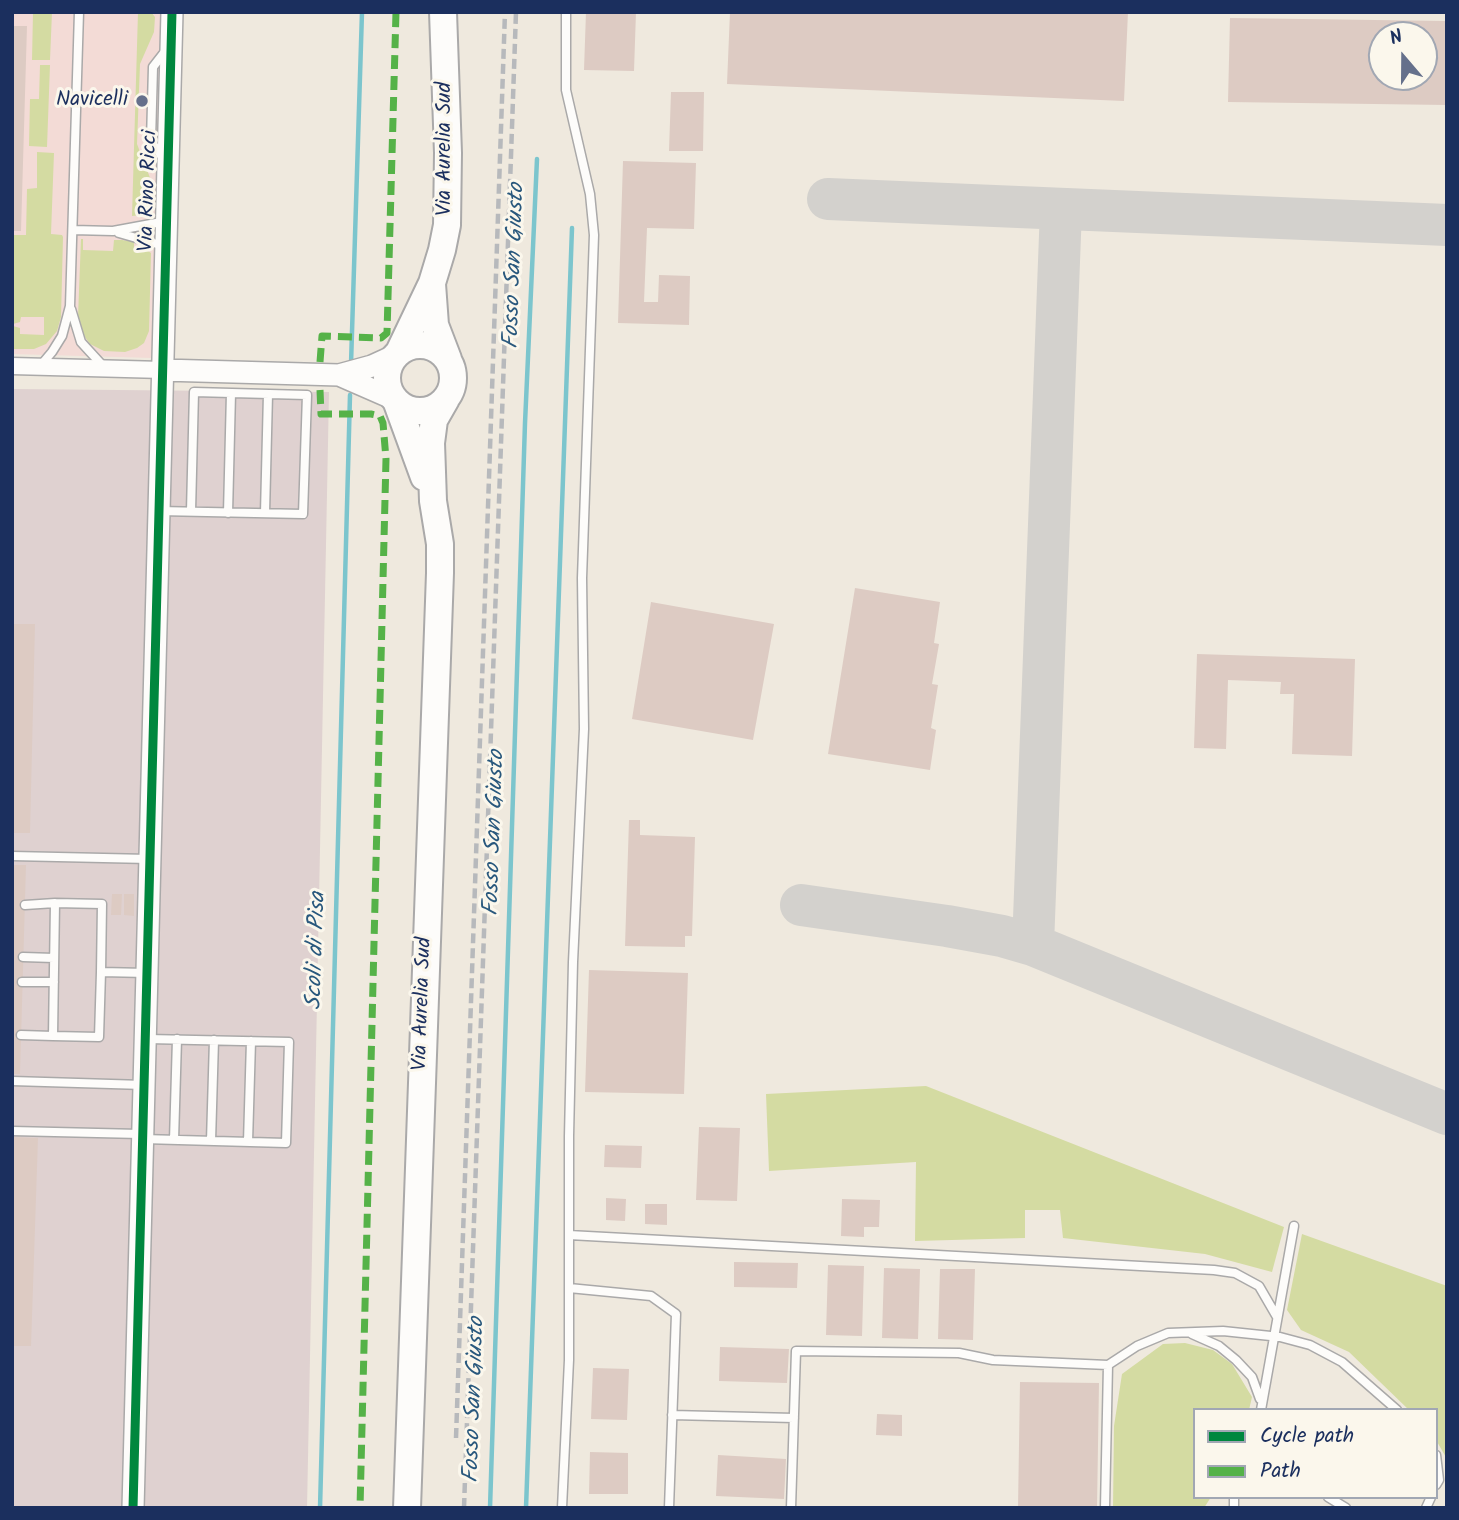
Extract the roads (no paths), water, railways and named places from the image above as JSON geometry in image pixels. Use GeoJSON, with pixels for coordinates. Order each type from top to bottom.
{"type":"FeatureCollection","features":[{"type":"Feature","properties":{"kind":"main road","name":"Via Aurelia Sud"},"geometry":{"type":"LineString","coordinates":[[432,283],[442,250],[448,211],[443,12]]}},
{"type":"Feature","properties":{"kind":"main road"},"geometry":{"type":"LineString","coordinates":[[432,283],[387,374],[388,390],[395,401],[433,502]]}},
{"type":"Feature","properties":{"kind":"main road"},"geometry":{"type":"LineString","coordinates":[[432,283],[433,316],[453,379],[452,388],[434,420],[432,430],[430,458],[433,502]]}},
{"type":"Feature","properties":{"kind":"main road"},"geometry":{"type":"LineString","coordinates":[[397,354],[410,346],[423,345],[439,350],[448,359]]}},
{"type":"Feature","properties":{"kind":"main road"},"geometry":{"type":"LineString","coordinates":[[395,401],[410,410],[420,412],[434,409],[446,399]]}},
{"type":"Feature","properties":{"kind":"main road","name":"Via Aurelia Sud"},"geometry":{"type":"LineString","coordinates":[[407,1508],[440,573],[440,544],[433,502]]}},
{"type":"Feature","properties":{"kind":"street","name":"Via Rino Ricci"},"geometry":{"type":"LineString","coordinates":[[133,1508],[172,12]]}},
{"type":"Feature","properties":{"kind":"street"},"geometry":{"type":"LineString","coordinates":[[12,366],[339,375],[372,366],[397,354]]}},
{"type":"Feature","properties":{"kind":"street"},"geometry":{"type":"LineString","coordinates":[[339,375],[395,401]]}},
{"type":"Feature","properties":{"kind":"lane"},"geometry":{"type":"LineString","coordinates":[[39,366],[62,336],[70,306],[79,12]]}},
{"type":"Feature","properties":{"kind":"lane"},"geometry":{"type":"LineString","coordinates":[[562,1508],[569,1360],[573,962],[584,729],[582,578],[594,235],[589,187],[566,90],[566,12]]}},
{"type":"Feature","properties":{"kind":"lane"},"geometry":{"type":"LineString","coordinates":[[73,230],[113,231],[167,221]]}},
{"type":"Feature","properties":{"kind":"lane"},"geometry":{"type":"LineString","coordinates":[[113,231],[165,246]]}},
{"type":"Feature","properties":{"kind":"lane"},"geometry":{"type":"LineString","coordinates":[[70,306],[81,342],[105,368]]}},
{"type":"Feature","properties":{"kind":"lane"},"geometry":{"type":"LineString","coordinates":[[159,511],[191,512],[228,513],[303,514],[307,395],[194,392],[191,512]]}},
{"type":"Feature","properties":{"kind":"lane"},"geometry":{"type":"LineString","coordinates":[[228,513],[231,393]]}},
{"type":"Feature","properties":{"kind":"lane"},"geometry":{"type":"LineString","coordinates":[[265,513],[268,394]]}},
{"type":"Feature","properties":{"kind":"lane"},"geometry":{"type":"LineString","coordinates":[[12,856],[149,859]]}},
{"type":"Feature","properties":{"kind":"lane"},"geometry":{"type":"LineString","coordinates":[[52,1036],[55,903]]}},
{"type":"Feature","properties":{"kind":"lane"},"geometry":{"type":"LineString","coordinates":[[21,1035],[99,1037],[101,972],[102,904],[25,905]]}},
{"type":"Feature","properties":{"kind":"lane"},"geometry":{"type":"LineString","coordinates":[[23,957],[54,958]]}},
{"type":"Feature","properties":{"kind":"lane"},"geometry":{"type":"LineString","coordinates":[[101,972],[146,973]]}},
{"type":"Feature","properties":{"kind":"lane"},"geometry":{"type":"LineString","coordinates":[[22,982],[54,982]]}},
{"type":"Feature","properties":{"kind":"lane"},"geometry":{"type":"LineString","coordinates":[[12,1131],[286,1143],[289,1042],[145,1038]]}},
{"type":"Feature","properties":{"kind":"lane"},"geometry":{"type":"LineString","coordinates":[[174,1140],[177,1039]]}},
{"type":"Feature","properties":{"kind":"lane"},"geometry":{"type":"LineString","coordinates":[[211,1141],[214,1040]]}},
{"type":"Feature","properties":{"kind":"lane"},"geometry":{"type":"LineString","coordinates":[[248,1142],[251,1041]]}},
{"type":"Feature","properties":{"kind":"lane"},"geometry":{"type":"LineString","coordinates":[[12,1081],[144,1085]]}},
{"type":"Feature","properties":{"kind":"lane"},"geometry":{"type":"LineString","coordinates":[[1261,1406],[1294,1226]]}},
{"type":"Feature","properties":{"kind":"lane"},"geometry":{"type":"LineString","coordinates":[[569,1235],[1214,1270],[1235,1273],[1259,1286],[1277,1317]]}},
{"type":"Feature","properties":{"kind":"lane"},"geometry":{"type":"LineString","coordinates":[[569,1288],[651,1296],[677,1314],[668,1508]]}},
{"type":"Feature","properties":{"kind":"lane"},"geometry":{"type":"LineString","coordinates":[[791,1508],[796,1351],[959,1353],[993,1360],[1108,1365],[1137,1346],[1168,1333],[1223,1331],[1274,1336],[1310,1345],[1342,1362],[1395,1408]]}},
{"type":"Feature","properties":{"kind":"lane"},"geometry":{"type":"LineString","coordinates":[[1189,1332],[1219,1346],[1236,1360],[1252,1377],[1261,1406]]}},
{"type":"Feature","properties":{"kind":"lane"},"geometry":{"type":"LineString","coordinates":[[1105,1508],[1108,1365]]}},
{"type":"Feature","properties":{"kind":"lane"},"geometry":{"type":"LineString","coordinates":[[672,1415],[794,1418]]}},
{"type":"Feature","properties":{"kind":"waterway"},"geometry":{"type":"LineString","coordinates":[[351,364],[362,12]]}},
{"type":"Feature","properties":{"kind":"waterway","name":"Fosso San Giusto"},"geometry":{"type":"LineString","coordinates":[[490,1508],[525,423],[537,159]]}},
{"type":"Feature","properties":{"kind":"waterway"},"geometry":{"type":"LineString","coordinates":[[526,1508],[572,228]]}},
{"type":"Feature","properties":{"kind":"waterway","name":"Scoli di Pisa"},"geometry":{"type":"LineString","coordinates":[[320,1508],[350,395]]}},
{"type":"Feature","properties":{"kind":"railway"},"geometry":{"type":"LineString","coordinates":[[456,1438],[505,12]]}},
{"type":"Feature","properties":{"kind":"railway"},"geometry":{"type":"LineString","coordinates":[[464,1508],[516,12]]}},
{"type":"Feature","properties":{"kind":"place","name":"Navicelli"},"geometry":{"type":"Point","coordinates":[142,101]}}]}
